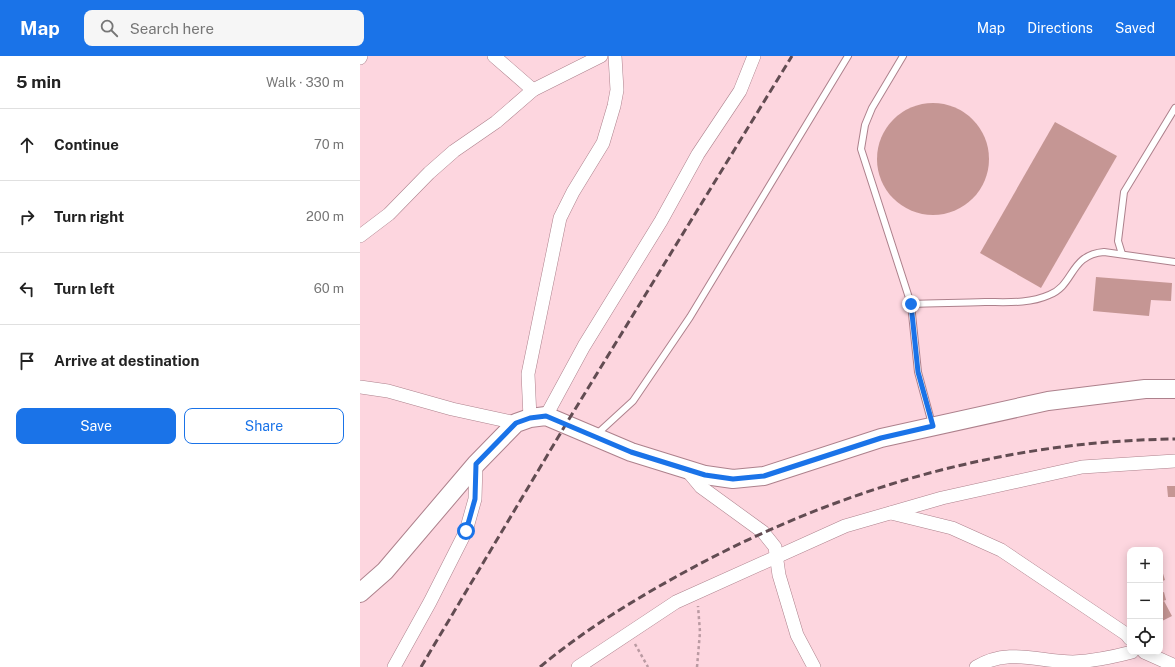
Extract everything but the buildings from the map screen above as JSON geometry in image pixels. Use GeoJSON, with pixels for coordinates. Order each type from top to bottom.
{"type":"FeatureCollection","features":[{"type":"Feature","properties":{"kind":"street"},"geometry":{"type":"LineString","coordinates":[[494,56],[533,90]]}},
{"type":"Feature","properties":{"kind":"street"},"geometry":{"type":"LineString","coordinates":[[360,236],[389,214],[428,173],[449,155],[496,122],[533,90],[601,56]]}},
{"type":"Feature","properties":{"kind":"street"},"geometry":{"type":"LineString","coordinates":[[531,419],[528,374],[560,218],[573,192],[603,143],[617,90],[615,56]]}},
{"type":"Feature","properties":{"kind":"street"},"geometry":{"type":"LineString","coordinates":[[360,593],[385,571],[476,464],[531,419],[584,346],[649,241],[698,154],[740,91],[754,56]]}},
{"type":"Feature","properties":{"kind":"street"},"geometry":{"type":"LineString","coordinates":[[360,387],[388,391],[452,409],[531,419],[594,437],[631,452],[705,475],[733,479],[764,476],[881,438],[1048,401],[1145,389],[1175,389]]}},
{"type":"Feature","properties":{"kind":"street"},"geometry":{"type":"LineString","coordinates":[[578,667],[676,602],[845,526],[942,498],[1082,467],[1175,461]]}},
{"type":"Feature","properties":{"kind":"street"},"geometry":{"type":"LineString","coordinates":[[394,667],[430,602],[466,531],[475,499],[476,464]]}},
{"type":"Feature","properties":{"kind":"street"},"geometry":{"type":"LineString","coordinates":[[685,469],[701,487],[763,532],[775,547],[779,575],[797,635],[814,667]]}},
{"type":"Feature","properties":{"kind":"street"},"geometry":{"type":"LineString","coordinates":[[891,513],[952,528],[1002,550],[1127,635]]}},
{"type":"Feature","properties":{"kind":"street"},"geometry":{"type":"LineString","coordinates":[[976,667],[986,661],[1020,655],[1072,662],[1108,658],[1127,653]]}},
{"type":"Feature","properties":{"kind":"street"},"geometry":{"type":"LineString","coordinates":[[1150,655],[1174,666]]}},
{"type":"Feature","properties":{"kind":"lane"},"geometry":{"type":"LineString","coordinates":[[594,437],[633,401],[690,318],[848,56]]}},
{"type":"Feature","properties":{"kind":"lane"},"geometry":{"type":"LineString","coordinates":[[903,56],[872,108],[865,125],[861,149],[911,304],[918,372],[933,426]]}},
{"type":"Feature","properties":{"kind":"lane"},"geometry":{"type":"LineString","coordinates":[[1122,254],[1118,241],[1124,192],[1175,108]]}},
{"type":"Feature","properties":{"kind":"lane"},"geometry":{"type":"LineString","coordinates":[[911,304],[1028,301],[1050,295],[1059,289],[1082,259],[1094,253],[1104,252],[1175,262]]}},
{"type":"Feature","properties":{"kind":"path"},"geometry":{"type":"LineString","coordinates":[[697,667],[700,632],[698,592]]}},
{"type":"Feature","properties":{"kind":"path"},"geometry":{"type":"LineString","coordinates":[[629,633],[648,667]]}},
{"type":"Feature","properties":{"kind":"railway"},"geometry":{"type":"LineString","coordinates":[[421,667],[566,424],[792,56]]}},
{"type":"Feature","properties":{"kind":"railway"},"geometry":{"type":"LineString","coordinates":[[540,667],[573,641],[608,617],[681,574],[739,544],[798,518],[858,495],[920,476],[982,460],[1046,449],[1110,442],[1175,439]]}},
{"type":"Feature","properties":{"kind":"route"},"geometry":{"type":"LineString","coordinates":[[466,531],[475,499],[476,464],[516,423],[530,418],[546,416],[631,452],[705,475],[733,479],[764,476],[881,438],[933,426],[918,372],[911,304]]}}]}
